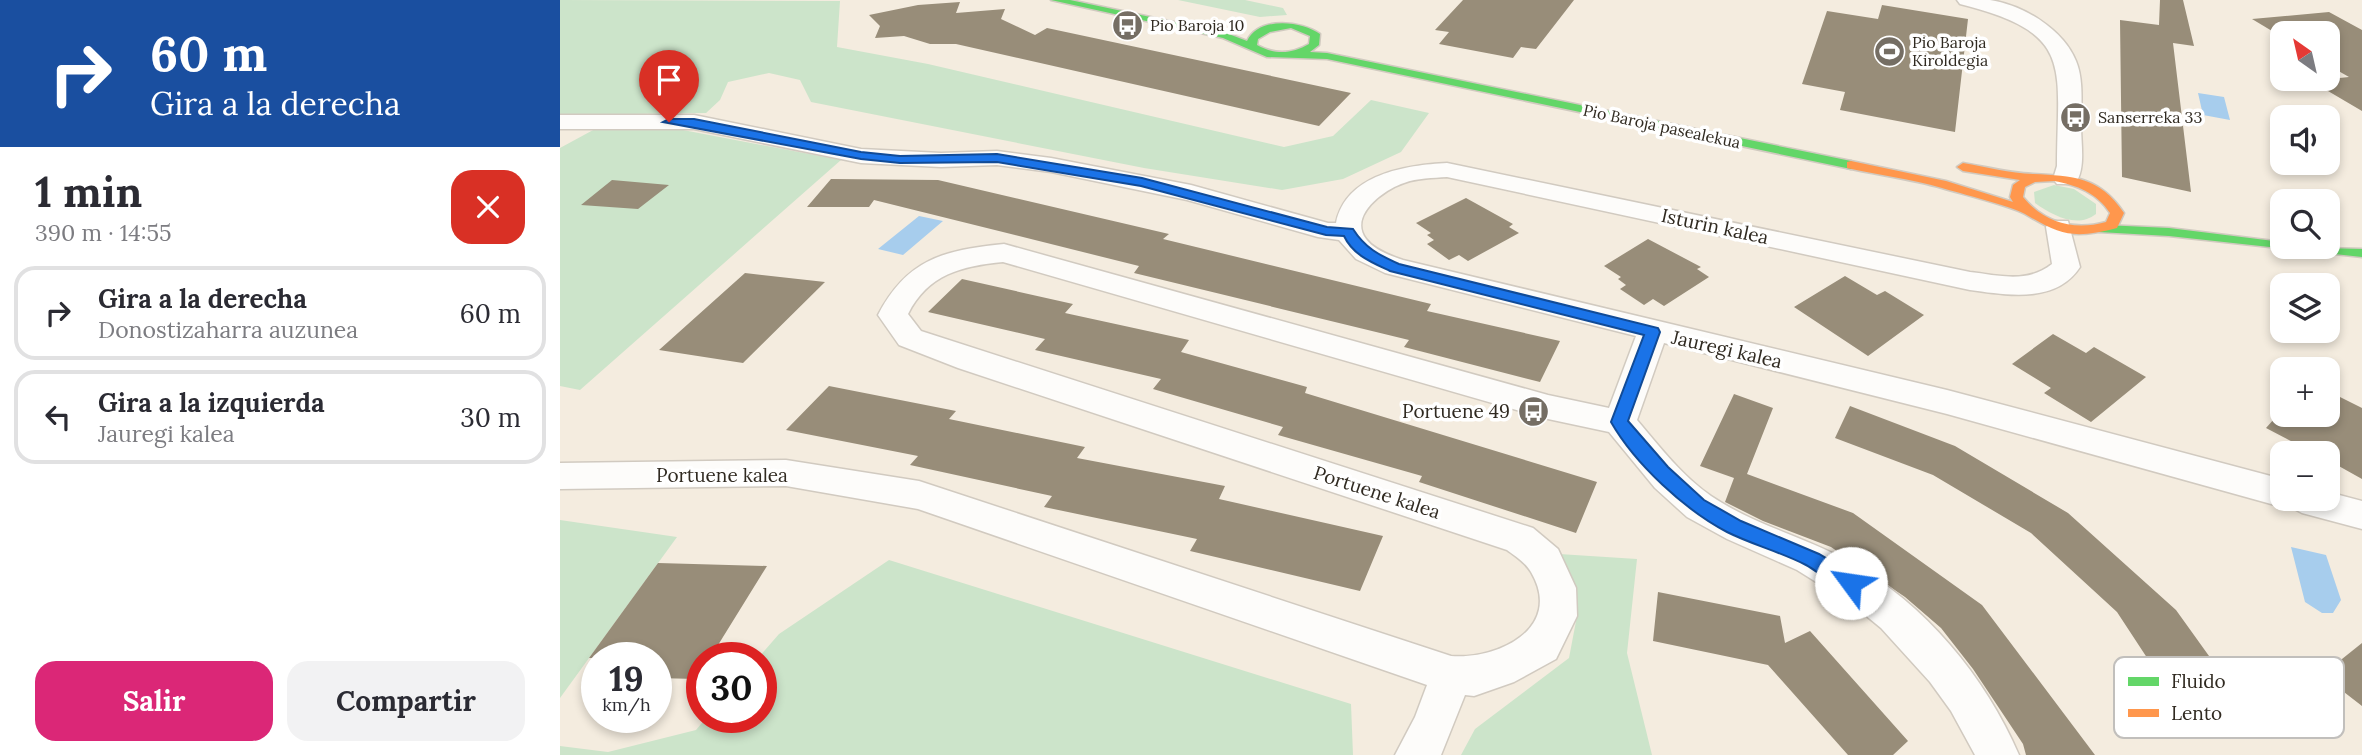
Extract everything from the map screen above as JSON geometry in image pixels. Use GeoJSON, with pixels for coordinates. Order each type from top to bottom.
{"type":"FeatureCollection","features":[{"type":"Feature","properties":{"kind":"main road"},"geometry":{"type":"LineString","coordinates":[[1056,0],[1226,36],[1252,46],[1256,34],[1275,27]]}},
{"type":"Feature","properties":{"kind":"main road"},"geometry":{"type":"LineString","coordinates":[[1123,0],[1241,24],[1300,26],[1320,35],[1314,45],[1296,54]]}},
{"type":"Feature","properties":{"kind":"main road","name":"Pio Baroja pasealekua"},"geometry":{"type":"LineString","coordinates":[[1252,46],[1268,55],[1296,54],[1336,58],[1942,184],[2025,210],[2059,228],[2076,231],[2172,231],[2280,248],[2362,253]]}},
{"type":"Feature","properties":{"kind":"main road"},"geometry":{"type":"LineString","coordinates":[[1945,163],[2033,178],[2066,179],[2128,202]]}},
{"type":"Feature","properties":{"kind":"main road"},"geometry":{"type":"LineString","coordinates":[[2025,210],[2016,197],[2016,190],[2019,185],[2033,178]]}},
{"type":"Feature","properties":{"kind":"main road"},"geometry":{"type":"LineString","coordinates":[[2099,192],[2115,206],[2117,213],[2112,225],[2104,229]]}},
{"type":"Feature","properties":{"kind":"main road"},"geometry":{"type":"LineString","coordinates":[[2181,216],[2270,230]]}},
{"type":"Feature","properties":{"kind":"main road"},"geometry":{"type":"LineString","coordinates":[[2340,236],[2362,237]]}},
{"type":"Feature","properties":{"kind":"street"},"geometry":{"type":"LineString","coordinates":[[1967,0],[2023,20],[2058,46],[2067,64],[2069,166],[2066,179]]}},
{"type":"Feature","properties":{"kind":"street"},"geometry":{"type":"LineString","coordinates":[[560,122],[694,122],[861,156],[927,160],[997,158],[1051,165],[1191,193],[1326,231],[1348,232]]}},
{"type":"Feature","properties":{"kind":"street","name":"Isturin kalea"},"geometry":{"type":"LineString","coordinates":[[1348,232],[1354,209],[1366,194],[1388,180],[1417,172],[1447,170],[1970,281],[2030,287],[2052,281],[2066,267],[2059,228]]}},
{"type":"Feature","properties":{"kind":"street","name":"Jauregi kalea"},"geometry":{"type":"LineString","coordinates":[[1348,232],[1355,245],[1372,258],[1395,267],[1947,402],[2270,490]]}},
{"type":"Feature","properties":{"kind":"street","name":"Portuene kalea"},"geometry":{"type":"LineString","coordinates":[[560,476],[786,472],[919,495],[1451,675],[1474,677],[1500,668],[1542,646],[1557,616],[1558,588],[1545,560],[1520,539],[969,360],[910,338],[893,314],[902,292],[929,270],[965,256],[1004,253],[1548,407],[1620,422]]}},
{"type":"Feature","properties":{"kind":"street"},"geometry":{"type":"LineString","coordinates":[[1653,332],[1620,422],[1662,472],[1698,505],[1734,527],[1812,559],[1851,583],[1923,642],[1969,705],[1997,755]]}},
{"type":"Feature","properties":{"kind":"street"},"geometry":{"type":"LineString","coordinates":[[2340,509],[2362,515]]}},
{"type":"Feature","properties":{"kind":"street"},"geometry":{"type":"LineString","coordinates":[[1417,755],[1433,727],[1451,675]]}},
{"type":"Feature","properties":{"kind":"green space"},"geometry":{"type":"Polygon","coordinates":[[[560,0],[840,1],[837,47],[928,64],[1284,147],[1333,136],[1371,100],[1429,113],[1401,152],[1343,179],[1282,190],[1144,168],[811,102],[800,80],[769,73],[728,82],[720,100],[706,113],[560,115],[560,0]]]}},
{"type":"Feature","properties":{"kind":"green space"},"geometry":{"type":"Polygon","coordinates":[[[1178,0],[1245,0],[1283,8],[1287,15],[1260,17],[1178,0]]]}},
{"type":"Feature","properties":{"kind":"green space"},"geometry":{"type":"Polygon","coordinates":[[[595,129],[683,130],[841,160],[580,390],[560,386],[560,148],[595,129]]]}},
{"type":"Feature","properties":{"kind":"green space"},"geometry":{"type":"Polygon","coordinates":[[[2054,185],[2074,189],[2096,204],[2096,214],[2081,220],[2065,219],[2035,203],[2034,192],[2054,185]]]}},
{"type":"Feature","properties":{"kind":"green space"},"geometry":{"type":"Polygon","coordinates":[[[560,520],[677,537],[601,642],[581,642],[581,669],[560,698],[560,520]]]}},
{"type":"Feature","properties":{"kind":"green space"},"geometry":{"type":"Polygon","coordinates":[[[1559,554],[1637,559],[1627,653],[1652,755],[1461,755],[1475,729],[1569,658],[1577,616],[1559,554]]]}},
{"type":"Feature","properties":{"kind":"green space"},"geometry":{"type":"Polygon","coordinates":[[[889,560],[1351,704],[1353,755],[560,755],[560,746],[608,752],[686,732],[777,733],[777,642],[772,642],[779,634],[889,560]]]}},
{"type":"Feature","properties":{"kind":"water"},"geometry":{"type":"Polygon","coordinates":[[[2198,93],[2224,97],[2230,120],[2203,115],[2198,93]]]}},
{"type":"Feature","properties":{"kind":"water"},"geometry":{"type":"Polygon","coordinates":[[[919,216],[943,221],[903,255],[878,249],[919,216]]]}},
{"type":"Feature","properties":{"kind":"water"},"geometry":{"type":"Polygon","coordinates":[[[2291,547],[2326,555],[2341,600],[2333,613],[2322,613],[2305,602],[2291,547]]]}},
{"type":"Feature","properties":{"kind":"building"},"geometry":{"type":"Polygon","coordinates":[[[1463,0],[1574,0],[1536,49],[1521,47],[1513,58],[1439,44],[1449,32],[1435,30],[1463,0]]]}},
{"type":"Feature","properties":{"kind":"building"},"geometry":{"type":"Polygon","coordinates":[[[2160,0],[2183,0],[2194,46],[2173,43],[2191,192],[2122,177],[2120,20],[2159,25],[2160,0]]]}},
{"type":"Feature","properties":{"kind":"building"},"geometry":{"type":"Polygon","coordinates":[[[960,2],[956,13],[1005,9],[1001,19],[1035,35],[1047,28],[1351,93],[1319,126],[956,44],[930,44],[904,36],[875,38],[880,26],[869,15],[918,5],[960,2]]]}},
{"type":"Feature","properties":{"kind":"building","name":"Pio Baroja Kiroldegia"},"geometry":{"type":"Polygon","coordinates":[[[1882,5],[1968,19],[1955,132],[1840,110],[1845,92],[1802,84],[1827,11],[1878,19],[1882,5]]]}},
{"type":"Feature","properties":{"kind":"building"},"geometry":{"type":"Polygon","coordinates":[[[2329,12],[2362,30],[2362,111],[2328,91],[2340,91],[2340,78],[2349,77],[2340,72],[2340,21],[2270,21],[2270,30],[2252,19],[2329,12]]]}},
{"type":"Feature","properties":{"kind":"building"},"geometry":{"type":"Polygon","coordinates":[[[831,179],[938,180],[1169,234],[1163,239],[1431,304],[1427,311],[1560,341],[1540,382],[1404,347],[1409,340],[1134,273],[1139,266],[874,200],[869,207],[807,207],[831,179]]]}},
{"type":"Feature","properties":{"kind":"building"},"geometry":{"type":"Polygon","coordinates":[[[612,180],[669,185],[638,209],[581,205],[612,180]]]}},
{"type":"Feature","properties":{"kind":"building"},"geometry":{"type":"Polygon","coordinates":[[[1466,198],[1513,224],[1509,227],[1519,233],[1468,261],[1459,255],[1449,260],[1427,244],[1434,240],[1427,235],[1431,233],[1416,223],[1466,198]]]}},
{"type":"Feature","properties":{"kind":"building"},"geometry":{"type":"Polygon","coordinates":[[[1648,239],[1701,267],[1697,269],[1709,277],[1664,306],[1653,299],[1644,305],[1620,289],[1626,285],[1618,279],[1621,277],[1604,266],[1648,239]]]}},
{"type":"Feature","properties":{"kind":"building"},"geometry":{"type":"Polygon","coordinates":[[[745,273],[825,282],[743,363],[659,350],[745,273]]]}},
{"type":"Feature","properties":{"kind":"building"},"geometry":{"type":"Polygon","coordinates":[[[1845,276],[1877,295],[1885,291],[1924,315],[1868,356],[1794,307],[1845,276]]]}},
{"type":"Feature","properties":{"kind":"building"},"geometry":{"type":"Polygon","coordinates":[[[962,279],[1073,304],[1065,313],[1189,340],[1181,352],[1307,387],[1305,393],[1597,482],[1576,533],[1419,482],[1422,476],[1278,435],[1283,427],[1153,389],[1161,379],[1035,350],[1045,339],[928,312],[962,279]]]}},
{"type":"Feature","properties":{"kind":"building"},"geometry":{"type":"Polygon","coordinates":[[[2053,334],[2086,353],[2094,347],[2146,377],[2091,422],[2044,393],[2051,388],[2012,364],[2053,334]]]}},
{"type":"Feature","properties":{"kind":"building"},"geometry":{"type":"Polygon","coordinates":[[[829,386],[956,411],[949,419],[1085,447],[1077,458],[1225,486],[1219,499],[1383,536],[1360,591],[1190,551],[1197,539],[1044,507],[1052,496],[910,465],[918,456],[786,430],[829,386]]]}},
{"type":"Feature","properties":{"kind":"building"},"geometry":{"type":"Polygon","coordinates":[[[1734,394],[1773,408],[1747,474],[1853,513],[1982,605],[2095,755],[2026,755],[2023,744],[1973,669],[1941,628],[1905,597],[1831,547],[1763,521],[1725,502],[1734,478],[1700,466],[1734,394]]]}},
{"type":"Feature","properties":{"kind":"building"},"geometry":{"type":"Polygon","coordinates":[[[2340,397],[2362,408],[2362,479],[2340,467],[2340,441],[2291,441],[2266,428],[2270,424],[2270,427],[2340,427],[2340,397]]]}},
{"type":"Feature","properties":{"kind":"building"},"geometry":{"type":"Polygon","coordinates":[[[1850,406],[1955,446],[2068,513],[2176,610],[2210,657],[2147,657],[2117,612],[2031,533],[1933,475],[1835,438],[1850,406]]]}},
{"type":"Feature","properties":{"kind":"building"},"geometry":{"type":"Polygon","coordinates":[[[658,563],[767,566],[720,642],[686,642],[686,679],[672,678],[672,642],[601,642],[658,563]]]}},
{"type":"Feature","properties":{"kind":"building"},"geometry":{"type":"Polygon","coordinates":[[[1658,592],[1780,616],[1785,643],[1810,631],[1908,741],[1893,755],[1848,755],[1768,665],[1653,641],[1658,592]]]}},
{"type":"Feature","properties":{"kind":"building"},"geometry":{"type":"Polygon","coordinates":[[[2362,643],[2362,706],[2344,692],[2344,657],[2362,643]]]}},
{"type":"Feature","properties":{"kind":"traffic: fast"},"geometry":{"type":"LineString","coordinates":[[1056,0],[1226,36],[1252,46]]}},
{"type":"Feature","properties":{"kind":"traffic: fast"},"geometry":{"type":"LineString","coordinates":[[1292,25],[1315,34],[1314,45],[1299,53],[1283,56],[1267,54],[1252,46],[1253,38],[1267,29],[1292,25]]}},
{"type":"Feature","properties":{"kind":"traffic: fast"},"geometry":{"type":"LineString","coordinates":[[1295,54],[1327,56],[1851,165]]}},
{"type":"Feature","properties":{"kind":"traffic: fast"},"geometry":{"type":"LineString","coordinates":[[2104,229],[2169,232],[2362,253]]}},
{"type":"Feature","properties":{"kind":"traffic: slow"},"geometry":{"type":"LineString","coordinates":[[1851,165],[1942,184],[2025,210]]}},
{"type":"Feature","properties":{"kind":"traffic: slow"},"geometry":{"type":"LineString","coordinates":[[1963,167],[2033,178]]}},
{"type":"Feature","properties":{"kind":"traffic: slow"},"geometry":{"type":"LineString","coordinates":[[2054,177],[2082,184],[2098,192],[2117,213],[2112,225],[2085,230],[2059,228],[2035,217],[2016,197],[2019,185],[2033,178],[2054,177]]}},
{"type":"Feature","properties":{"kind":"place","name":"Pio Baroja 10"},"geometry":{"type":"Point","coordinates":[1127,25]}},
{"type":"Feature","properties":{"kind":"place","name":"Pio Baroja Kiroldegia"},"geometry":{"type":"Point","coordinates":[1889,51]}},
{"type":"Feature","properties":{"kind":"place","name":"Sanserreka 33"},"geometry":{"type":"Point","coordinates":[2075,117]}},
{"type":"Feature","properties":{"kind":"place","name":"Portuene 49"},"geometry":{"type":"Point","coordinates":[1533,411]}},
{"type":"Feature","properties":{"kind":"route"},"geometry":{"type":"LineString","coordinates":[[669,122],[694,122],[861,156],[941,160],[997,158],[1142,182],[1326,231],[1348,232],[1355,245],[1372,258],[1395,267],[1653,332],[1620,422],[1662,472],[1698,505],[1734,527],[1812,559],[1851,583]]}}]}
